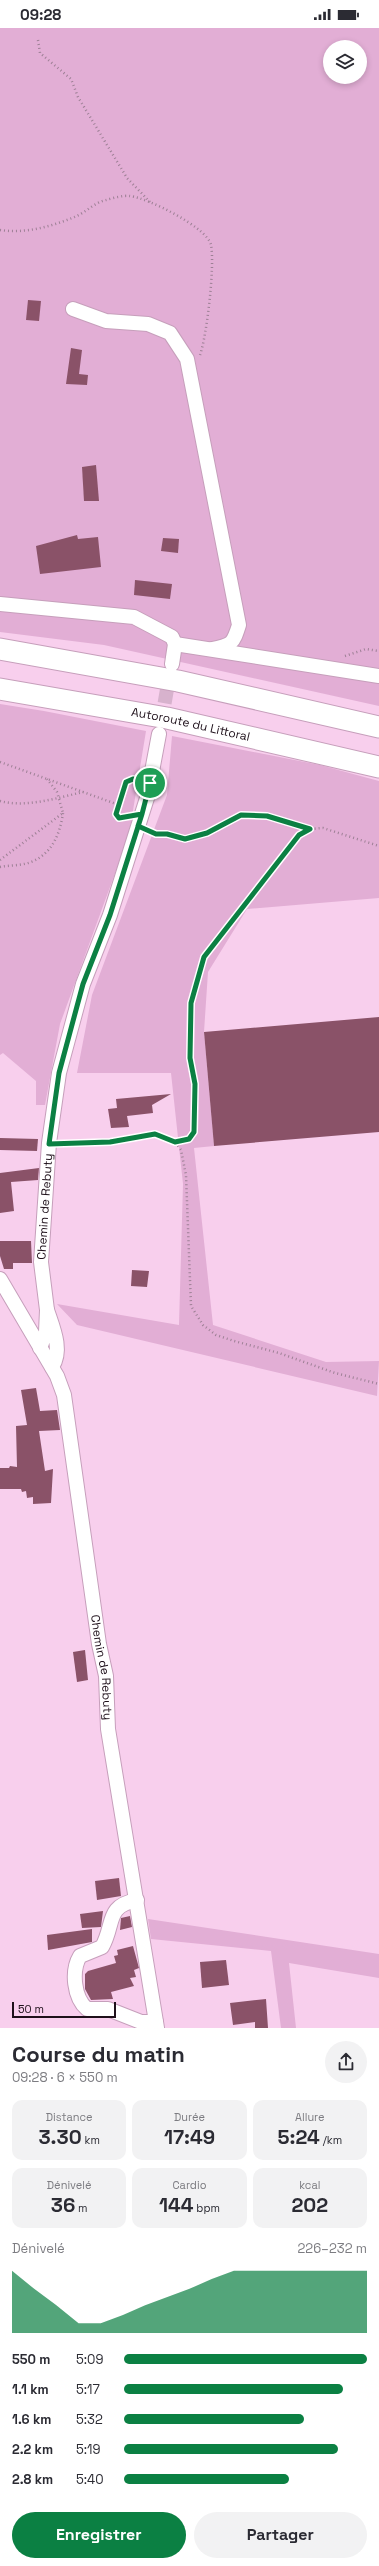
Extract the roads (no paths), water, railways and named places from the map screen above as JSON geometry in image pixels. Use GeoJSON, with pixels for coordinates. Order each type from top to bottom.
{"type":"FeatureCollection","features":[{"type":"Feature","properties":{"kind":"highway"},"geometry":{"type":"LineString","coordinates":[[0,649],[178,681],[379,727]]}},
{"type":"Feature","properties":{"kind":"highway","name":"Autoroute du Littoral"},"geometry":{"type":"LineString","coordinates":[[0,689],[167,718],[379,767]]}},
{"type":"Feature","properties":{"kind":"street"},"geometry":{"type":"LineString","coordinates":[[74,309],[106,320],[148,324],[170,333],[187,359],[239,625],[234,641],[229,645],[212,649]]}},
{"type":"Feature","properties":{"kind":"street"},"geometry":{"type":"LineString","coordinates":[[0,604],[134,617],[172,637],[175,644],[172,664]]}},
{"type":"Feature","properties":{"kind":"street"},"geometry":{"type":"LineString","coordinates":[[175,644],[379,676]]}},
{"type":"Feature","properties":{"kind":"street","name":"Chemin de Rebuty"},"geometry":{"type":"LineString","coordinates":[[157,2025],[108,1729],[106,1676],[99,1644],[64,1395],[52,1367],[56,1359],[56,1342],[47,1310],[41,1262],[49,1144],[59,1073],[83,984],[110,915],[140,820],[150,783],[159,734]]}},
{"type":"Feature","properties":{"kind":"street"},"geometry":{"type":"LineString","coordinates":[[0,1279],[52,1367]]}},
{"type":"Feature","properties":{"kind":"street","name":"Chemin de Rebuty"},"geometry":{"type":"LineString","coordinates":[[40,1348],[46,1332],[47,1310]]}},
{"type":"Feature","properties":{"kind":"street"},"geometry":{"type":"LineString","coordinates":[[137,1900],[123,1902],[116,1909],[102,1947],[80,1956],[75,1968],[75,1982],[78,1996],[87,2009],[108,2009],[141,2022],[157,2025]]}},
{"type":"Feature","properties":{"kind":"tunnel"},"geometry":{"type":"LineString","coordinates":[[161,724],[170,672]]}}]}
